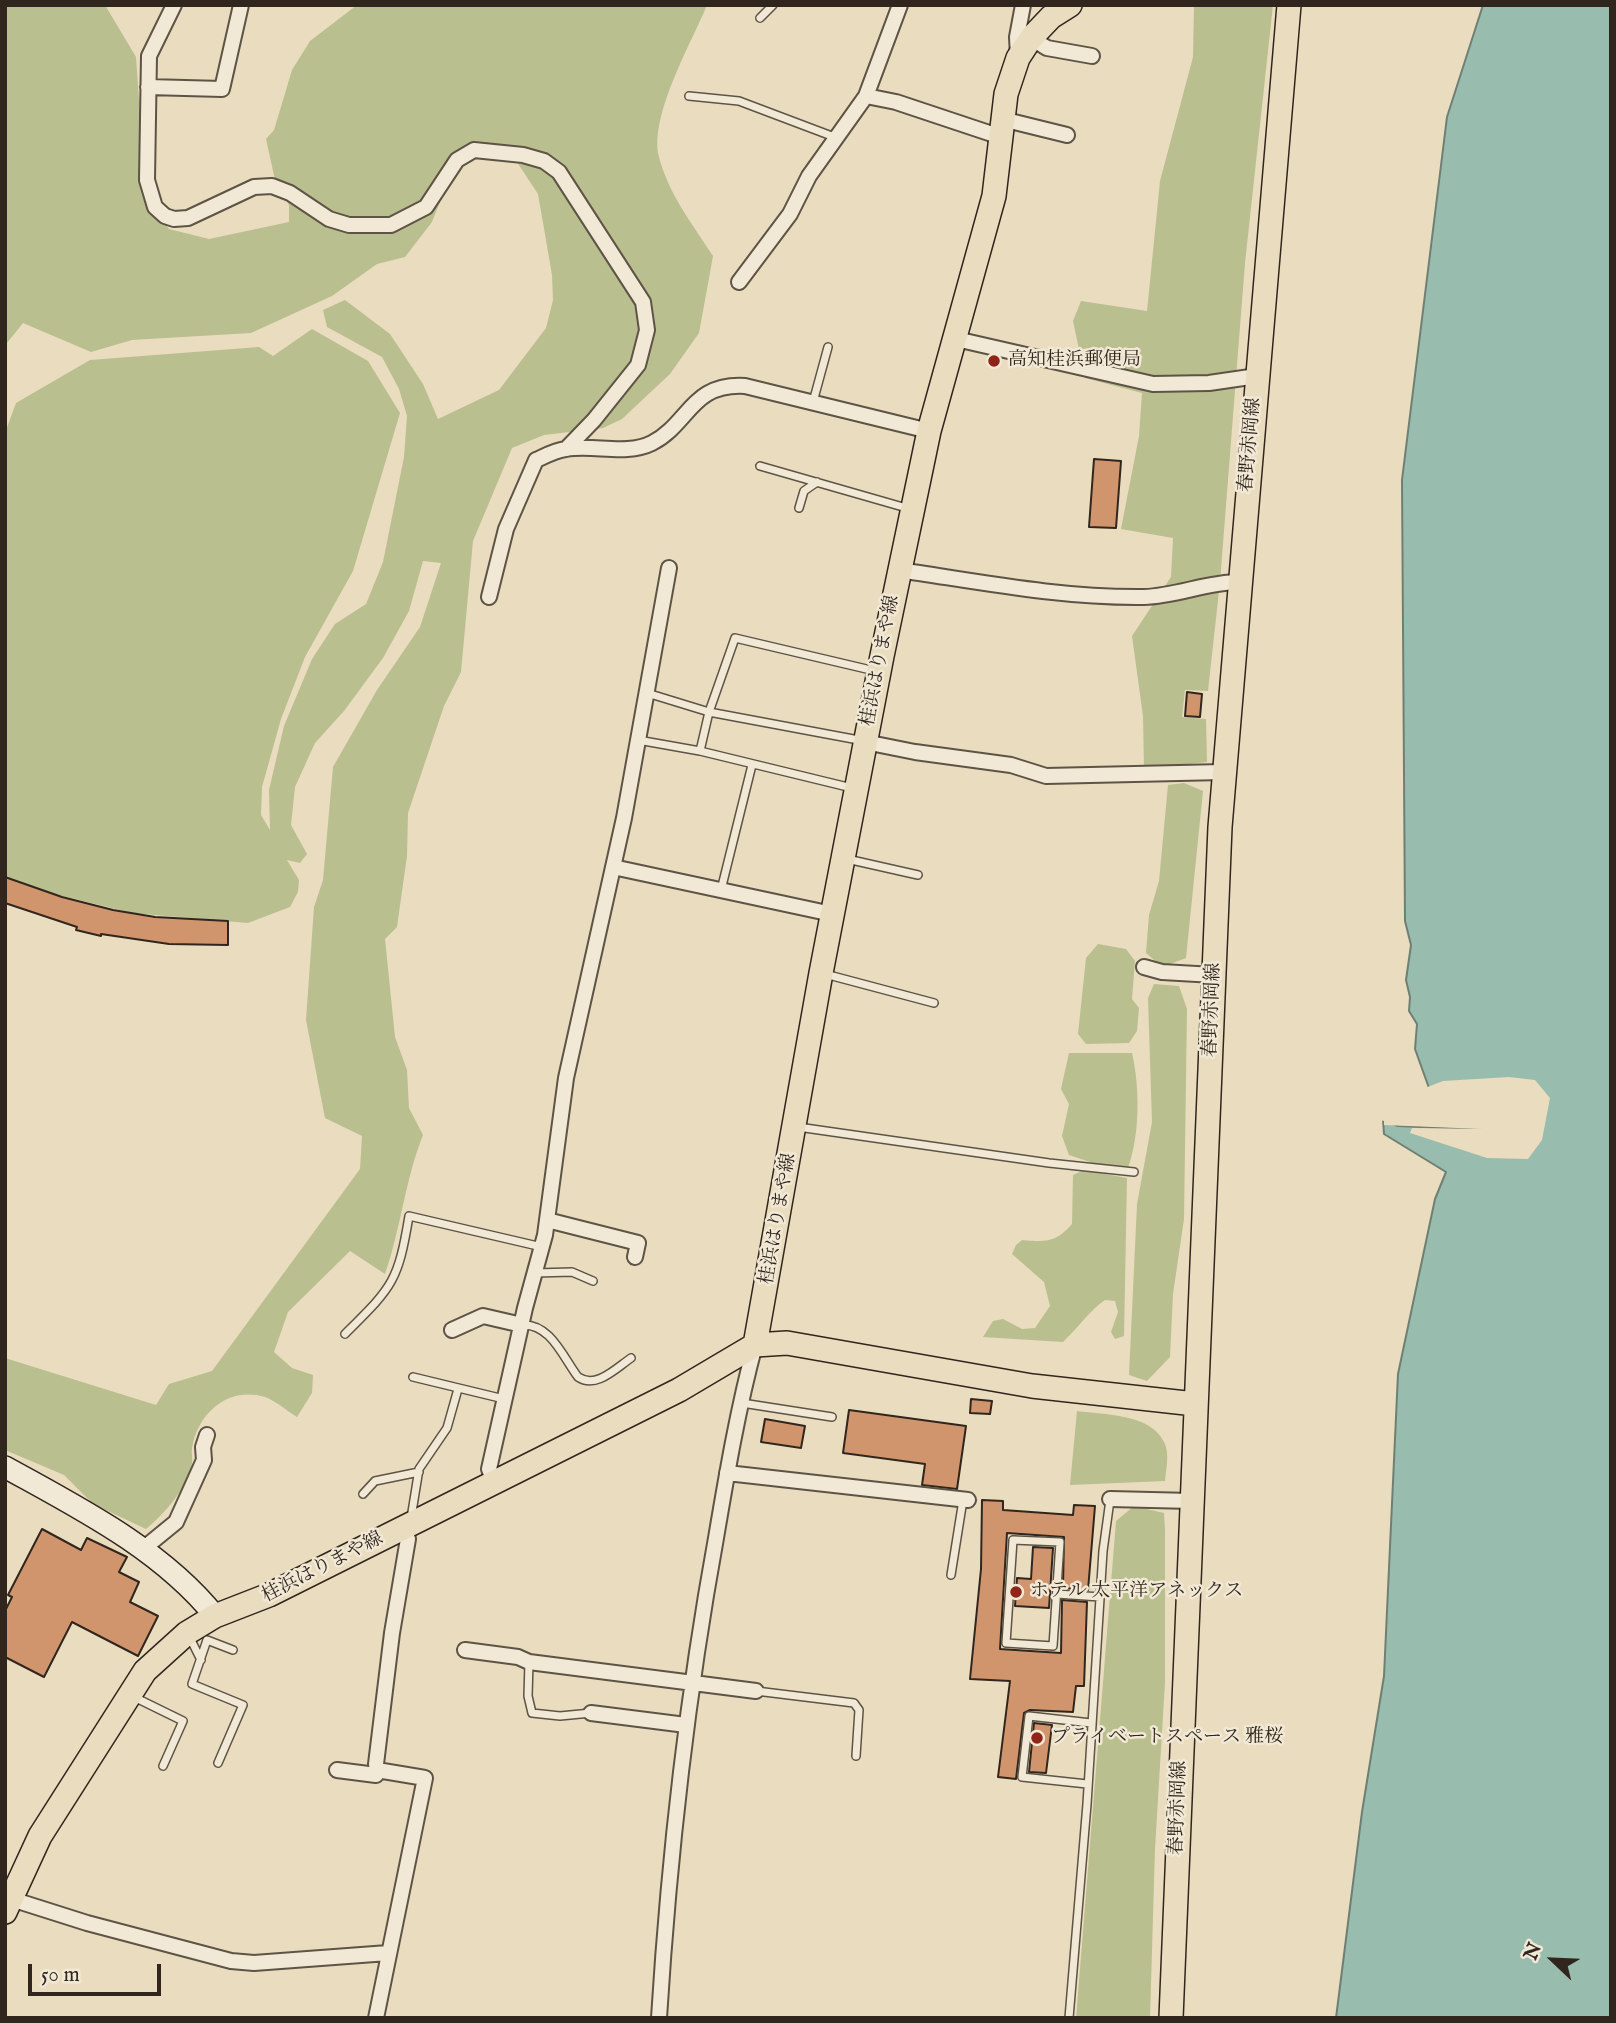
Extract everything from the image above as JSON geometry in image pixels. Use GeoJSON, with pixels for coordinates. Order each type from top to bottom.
{"type":"FeatureCollection","features":[{"type":"Feature","properties":{"kind":"main road","name":"春野赤岡線"},"geometry":{"type":"LineString","coordinates":[[1171,2018],[1223,772],[1289,5]]}},
{"type":"Feature","properties":{"kind":"main road","name":"桂浜はりまや線"},"geometry":{"type":"LineString","coordinates":[[755,1345],[842,859],[911,510],[929,431],[994,196],[1006,94],[1018,58],[1055,9]]}},
{"type":"Feature","properties":{"kind":"main road","name":"桂浜はりまや線"},"geometry":{"type":"LineString","coordinates":[[7,1903],[40,1836],[130,1695],[160,1655],[187,1633],[215,1616],[269,1595],[679,1390],[755,1345],[787,1343],[1032,1386],[1195,1404]]}},
{"type":"Feature","properties":{"kind":"street"},"geometry":{"type":"LineString","coordinates":[[174,5],[149,55],[147,180],[155,207],[174,219],[188,218],[254,187],[272,186],[290,192],[329,219],[349,225],[391,225],[426,207],[457,160],[474,150],[523,155],[544,161],[559,172],[643,302],[647,330],[638,365],[594,421],[566,449]]}},
{"type":"Feature","properties":{"kind":"street"},"geometry":{"type":"LineString","coordinates":[[148,87],[222,89],[241,5]]}},
{"type":"Feature","properties":{"kind":"street"},"geometry":{"type":"LineString","coordinates":[[739,282],[790,214],[810,176],[866,96],[900,5]]}},
{"type":"Feature","properties":{"kind":"street"},"geometry":{"type":"LineString","coordinates":[[1018,58],[1017,37],[1023,5]]}},
{"type":"Feature","properties":{"kind":"street"},"geometry":{"type":"LineString","coordinates":[[1031,38],[1047,48],[1092,56]]}},
{"type":"Feature","properties":{"kind":"street"},"geometry":{"type":"LineString","coordinates":[[866,96],[1001,128],[1067,135]]}},
{"type":"Feature","properties":{"kind":"street"},"geometry":{"type":"LineString","coordinates":[[956,339],[1153,384],[1209,383],[1257,376]]}},
{"type":"Feature","properties":{"kind":"street"},"geometry":{"type":"LineString","coordinates":[[489,597],[506,530],[536,460],[566,449],[635,448],[651,443],[693,403],[727,385],[745,386],[929,431]]}},
{"type":"Feature","properties":{"kind":"street"},"geometry":{"type":"LineString","coordinates":[[494,1482],[489,1469],[542,1247],[566,1078],[613,867],[668,568]]}},
{"type":"Feature","properties":{"kind":"street"},"geometry":{"type":"LineString","coordinates":[[899,570],[1069,595],[1147,597],[1183,593],[1220,582],[1239,582]]}},
{"type":"Feature","properties":{"kind":"street"},"geometry":{"type":"LineString","coordinates":[[865,742],[1011,765],[1046,776],[1223,772]]}},
{"type":"Feature","properties":{"kind":"street"},"geometry":{"type":"LineString","coordinates":[[613,867],[832,914]]}},
{"type":"Feature","properties":{"kind":"street"},"geometry":{"type":"LineString","coordinates":[[1144,967],[1162,972],[1214,975]]}},
{"type":"Feature","properties":{"kind":"street"},"geometry":{"type":"LineString","coordinates":[[547,1220],[638,1243],[635,1257]]}},
{"type":"Feature","properties":{"kind":"street"},"geometry":{"type":"LineString","coordinates":[[453,1330],[483,1316],[522,1325]]}},
{"type":"Feature","properties":{"kind":"street"},"geometry":{"type":"LineString","coordinates":[[659,2018],[664,1919],[690,1682],[727,1473],[755,1345]]}},
{"type":"Feature","properties":{"kind":"street"},"geometry":{"type":"LineString","coordinates":[[143,1549],[176,1522],[204,1460],[203,1447],[207,1435]]}},
{"type":"Feature","properties":{"kind":"street"},"geometry":{"type":"LineString","coordinates":[[5,1467],[143,1549],[186,1583],[215,1616]]}},
{"type":"Feature","properties":{"kind":"street"},"geometry":{"type":"LineString","coordinates":[[727,1473],[966,1499]]}},
{"type":"Feature","properties":{"kind":"street"},"geometry":{"type":"LineString","coordinates":[[1110,1499],[1126,1497],[1192,1501]]}},
{"type":"Feature","properties":{"kind":"street"},"geometry":{"type":"LineString","coordinates":[[337,1770],[376,1775],[391,1633],[409,1525]]}},
{"type":"Feature","properties":{"kind":"street"},"geometry":{"type":"LineString","coordinates":[[466,1650],[518,1657],[529,1662],[755,1691]]}},
{"type":"Feature","properties":{"kind":"street"},"geometry":{"type":"LineString","coordinates":[[592,1713],[686,1725]]}},
{"type":"Feature","properties":{"kind":"street"},"geometry":{"type":"LineString","coordinates":[[376,2018],[425,1778],[377,1770]]}},
{"type":"Feature","properties":{"kind":"street"},"geometry":{"type":"LineString","coordinates":[[7,1903],[231,1961],[254,1963],[388,1953]]}},
{"type":"Feature","properties":{"kind":"lane"},"geometry":{"type":"LineString","coordinates":[[760,18],[773,5]]}},
{"type":"Feature","properties":{"kind":"lane"},"geometry":{"type":"LineString","coordinates":[[689,96],[739,101],[838,138]]}},
{"type":"Feature","properties":{"kind":"lane"},"geometry":{"type":"LineString","coordinates":[[813,403],[828,347]]}},
{"type":"Feature","properties":{"kind":"lane"},"geometry":{"type":"LineString","coordinates":[[760,466],[911,510]]}},
{"type":"Feature","properties":{"kind":"lane"},"geometry":{"type":"LineString","coordinates":[[799,508],[804,491],[817,482]]}},
{"type":"Feature","properties":{"kind":"lane"},"geometry":{"type":"LineString","coordinates":[[700,751],[709,712],[735,638],[879,672]]}},
{"type":"Feature","properties":{"kind":"lane"},"geometry":{"type":"LineString","coordinates":[[646,692],[709,712],[865,742]]}},
{"type":"Feature","properties":{"kind":"lane"},"geometry":{"type":"LineString","coordinates":[[638,740],[700,751],[856,789]]}},
{"type":"Feature","properties":{"kind":"lane"},"geometry":{"type":"LineString","coordinates":[[720,891],[752,765]]}},
{"type":"Feature","properties":{"kind":"lane"},"geometry":{"type":"LineString","coordinates":[[842,859],[918,875]]}},
{"type":"Feature","properties":{"kind":"lane"},"geometry":{"type":"LineString","coordinates":[[821,973],[934,1003]]}},
{"type":"Feature","properties":{"kind":"lane"},"geometry":{"type":"LineString","coordinates":[[795,1126],[1036,1161],[1134,1172]]}},
{"type":"Feature","properties":{"kind":"lane"},"geometry":{"type":"LineString","coordinates":[[345,1334],[388,1292],[401,1264],[409,1216],[542,1247]]}},
{"type":"Feature","properties":{"kind":"lane"},"geometry":{"type":"LineString","coordinates":[[535,1273],[572,1272],[593,1281]]}},
{"type":"Feature","properties":{"kind":"lane"},"geometry":{"type":"LineString","coordinates":[[522,1325],[538,1326],[546,1332],[578,1377],[585,1382],[596,1381],[631,1358]]}},
{"type":"Feature","properties":{"kind":"lane"},"geometry":{"type":"LineString","coordinates":[[413,1377],[504,1399]]}},
{"type":"Feature","properties":{"kind":"lane"},"geometry":{"type":"LineString","coordinates":[[409,1525],[419,1472],[447,1428],[458,1389]]}},
{"type":"Feature","properties":{"kind":"lane"},"geometry":{"type":"LineString","coordinates":[[741,1402],[832,1417]]}},
{"type":"Feature","properties":{"kind":"lane"},"geometry":{"type":"LineString","coordinates":[[363,1494],[375,1481],[419,1472]]}},
{"type":"Feature","properties":{"kind":"lane"},"geometry":{"type":"LineString","coordinates":[[951,1574],[966,1499]]}},
{"type":"Feature","properties":{"kind":"lane"},"geometry":{"type":"LineString","coordinates":[[1069,2018],[1100,1597],[1110,1499]]}},
{"type":"Feature","properties":{"kind":"lane"},"geometry":{"type":"LineString","coordinates":[[1013,1540],[1060,1542],[1057,1594],[1054,1646],[1006,1643],[1013,1540]]}},
{"type":"Feature","properties":{"kind":"lane"},"geometry":{"type":"LineString","coordinates":[[1057,1594],[1100,1597]]}},
{"type":"Feature","properties":{"kind":"lane"},"geometry":{"type":"LineString","coordinates":[[187,1633],[201,1660]]}},
{"type":"Feature","properties":{"kind":"lane"},"geometry":{"type":"LineString","coordinates":[[218,1763],[243,1705],[192,1684],[207,1640],[233,1650]]}},
{"type":"Feature","properties":{"kind":"lane"},"geometry":{"type":"LineString","coordinates":[[529,1662],[527,1696],[532,1713],[561,1716],[592,1713]]}},
{"type":"Feature","properties":{"kind":"lane"},"geometry":{"type":"LineString","coordinates":[[755,1691],[854,1703],[859,1710],[856,1756]]}},
{"type":"Feature","properties":{"kind":"lane"},"geometry":{"type":"LineString","coordinates":[[130,1695],[183,1721],[163,1766]]}},
{"type":"Feature","properties":{"kind":"lane"},"geometry":{"type":"LineString","coordinates":[[1087,1784],[1022,1777],[1029,1716],[1091,1723]]}},
{"type":"Feature","properties":{"kind":"green space"},"geometry":{"type":"Polygon","coordinates":[[[5,5],[105,5],[136,57],[146,198],[169,229],[209,239],[289,222],[289,205],[275,180],[266,139],[274,130],[292,70],[310,41],[357,5],[707,5],[673,80],[660,121],[658,140],[659,157],[668,183],[713,256],[699,333],[670,374],[622,419],[603,428],[544,435],[512,448],[473,541],[461,672],[444,706],[408,813],[407,856],[397,927],[385,939],[395,1037],[407,1070],[409,1108],[423,1135],[385,1274],[350,1251],[288,1312],[274,1352],[292,1368],[313,1375],[312,1393],[297,1417],[265,1397],[252,1395],[239,1395],[217,1405],[208,1413],[195,1435],[192,1464],[180,1492],[146,1529],[93,1504],[64,1475],[5,1450],[5,1358],[156,1405],[169,1384],[212,1371],[360,1169],[362,1136],[325,1118],[306,1020],[314,907],[323,880],[333,767],[377,690],[420,627],[441,563],[423,561],[409,611],[383,658],[344,711],[315,743],[295,787],[291,825],[307,854],[300,863],[287,860],[299,880],[298,892],[290,907],[248,923],[132,913],[54,894],[5,876],[5,433],[16,403],[90,360],[259,347],[273,356],[312,329],[368,361],[400,413],[353,571],[305,657],[281,719],[262,787],[261,815],[270,830],[269,790],[284,726],[312,659],[335,624],[366,604],[383,562],[404,457],[407,416],[399,389],[382,357],[327,327],[323,310],[345,300],[390,334],[423,384],[438,419],[499,390],[546,328],[553,300],[552,275],[538,194],[511,153],[473,147],[447,184],[432,222],[405,257],[377,264],[332,296],[251,333],[132,340],[91,352],[23,323],[7,343],[5,357],[5,5]]]}},
{"type":"Feature","properties":{"kind":"green space"},"geometry":{"type":"Polygon","coordinates":[[[1194,5],[1273,5],[1245,263],[1220,582],[1208,691],[1185,690],[1182,717],[1206,719],[1207,762],[1144,769],[1143,716],[1132,636],[1171,577],[1173,538],[1121,529],[1139,436],[1142,393],[1085,378],[1073,321],[1081,301],[1147,311],[1160,181],[1193,57],[1194,5]]]}},
{"type":"Feature","properties":{"kind":"green space"},"geometry":{"type":"Polygon","coordinates":[[[1184,783],[1203,791],[1186,958],[1162,967],[1146,953],[1149,915],[1159,881],[1168,785],[1184,783]]]}},
{"type":"Feature","properties":{"kind":"green space"},"geometry":{"type":"Polygon","coordinates":[[[1098,944],[1126,949],[1135,961],[1132,999],[1139,1008],[1137,1031],[1129,1043],[1086,1044],[1078,1034],[1086,958],[1098,944]]]}},
{"type":"Feature","properties":{"kind":"green space"},"geometry":{"type":"Polygon","coordinates":[[[1154,984],[1179,986],[1187,1009],[1184,1219],[1173,1294],[1170,1357],[1147,1381],[1129,1375],[1137,1204],[1152,1122],[1148,998],[1154,984]]]}},
{"type":"Feature","properties":{"kind":"green space"},"geometry":{"type":"Polygon","coordinates":[[[1069,1053],[1132,1053],[1137,1111],[1135,1141],[1128,1168],[1096,1164],[1069,1155],[1062,1136],[1069,1104],[1061,1089],[1069,1053]]]}},
{"type":"Feature","properties":{"kind":"green space"},"geometry":{"type":"Polygon","coordinates":[[[1084,1170],[1127,1178],[1124,1336],[1115,1339],[1111,1332],[1118,1312],[1115,1301],[1105,1300],[1063,1342],[983,1337],[993,1321],[1003,1319],[1022,1329],[1035,1328],[1050,1306],[1044,1282],[1012,1254],[1022,1240],[1050,1240],[1072,1224],[1073,1175],[1084,1170]]]}},
{"type":"Feature","properties":{"kind":"green space"},"geometry":{"type":"Polygon","coordinates":[[[1077,1411],[1125,1417],[1148,1425],[1164,1442],[1167,1451],[1165,1481],[1070,1485],[1077,1411]]]}},
{"type":"Feature","properties":{"kind":"green space"},"geometry":{"type":"Polygon","coordinates":[[[1134,1506],[1164,1513],[1165,1531],[1165,1682],[1155,1849],[1150,2018],[1076,2018],[1116,1521],[1134,1506]]]}},
{"type":"Feature","properties":{"kind":"shaded area"},"geometry":{"type":"Polygon","coordinates":[[[1483,5],[1611,5],[1611,2018],[1336,2018],[1362,1812],[1384,1676],[1398,1374],[1435,1199],[1446,1172],[1384,1134],[1383,1120],[1398,1126],[1516,1131],[1516,1109],[1429,1088],[1415,1049],[1417,1024],[1409,1011],[1410,997],[1406,980],[1411,945],[1405,921],[1402,480],[1447,117],[1483,5]]]}},
{"type":"Feature","properties":{"kind":"pier"},"geometry":{"type":"Polygon","coordinates":[[[1509,1077],[1535,1080],[1550,1098],[1542,1140],[1528,1159],[1487,1158],[1410,1133],[1412,1128],[1483,1129],[1384,1125],[1384,1121],[1380,1120],[1384,1117],[1398,1122],[1513,1127],[1513,1112],[1438,1108],[1425,1088],[1443,1081],[1509,1077]]]}},
{"type":"Feature","properties":{"kind":"building"},"geometry":{"type":"Polygon","coordinates":[[[1094,459],[1121,461],[1116,528],[1089,527],[1094,459]]]}},
{"type":"Feature","properties":{"kind":"building"},"geometry":{"type":"Polygon","coordinates":[[[1187,692],[1202,694],[1200,717],[1185,716],[1187,692]]]}},
{"type":"Feature","properties":{"kind":"building"},"geometry":{"type":"Polygon","coordinates":[[[5,877],[62,897],[113,910],[155,917],[228,921],[228,945],[169,944],[101,936],[76,930],[77,927],[5,903],[5,877]]]}},
{"type":"Feature","properties":{"kind":"building"},"geometry":{"type":"Polygon","coordinates":[[[971,1399],[992,1401],[990,1414],[970,1413],[971,1399]]]}},
{"type":"Feature","properties":{"kind":"building"},"geometry":{"type":"Polygon","coordinates":[[[849,1410],[966,1426],[957,1489],[922,1485],[925,1464],[843,1453],[849,1410]]]}},
{"type":"Feature","properties":{"kind":"building"},"geometry":{"type":"Polygon","coordinates":[[[765,1419],[805,1426],[801,1448],[761,1442],[765,1419]]]}},
{"type":"Feature","properties":{"kind":"building"},"geometry":{"type":"Polygon","coordinates":[[[982,1500],[1003,1501],[1003,1510],[1073,1515],[1074,1505],[1095,1506],[1088,1590],[1063,1588],[1064,1537],[1007,1533],[1000,1649],[1061,1653],[1062,1600],[1087,1602],[1084,1686],[1076,1686],[1073,1712],[1030,1710],[1024,1713],[1016,1779],[998,1777],[1010,1681],[970,1679],[981,1569],[982,1500]]]}},
{"type":"Feature","properties":{"kind":"building"},"geometry":{"type":"Polygon","coordinates":[[[42,1529],[81,1550],[87,1538],[127,1557],[119,1572],[139,1582],[130,1602],[158,1616],[138,1656],[72,1622],[44,1677],[5,1657],[5,1611],[12,1597],[8,1595],[42,1529]]]}},
{"type":"Feature","properties":{"kind":"building"},"geometry":{"type":"Polygon","coordinates":[[[1033,1547],[1053,1548],[1049,1608],[1015,1606],[1017,1578],[1031,1579],[1033,1547]]]}},
{"type":"Feature","properties":{"kind":"building"},"geometry":{"type":"Polygon","coordinates":[[[1034,1723],[1052,1725],[1046,1773],[1029,1772],[1034,1723]]]}},
{"type":"Feature","properties":{"kind":"place","name":"高知桂浜郵便局"},"geometry":{"type":"Point","coordinates":[994,361]}},
{"type":"Feature","properties":{"kind":"place","name":"ホテル 太平洋アネックス"},"geometry":{"type":"Point","coordinates":[1016,1592]}},
{"type":"Feature","properties":{"kind":"place","name":"プライベートスペース 雅桜"},"geometry":{"type":"Point","coordinates":[1037,1738]}}]}
